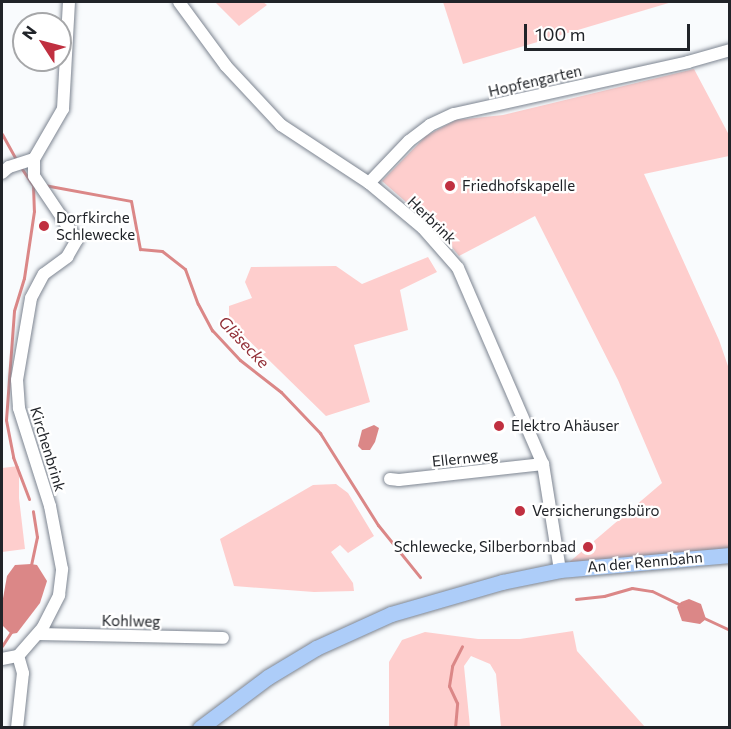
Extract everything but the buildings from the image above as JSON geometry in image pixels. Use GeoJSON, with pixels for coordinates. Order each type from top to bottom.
{"type":"FeatureCollection","features":[{"type":"Feature","properties":{"kind":"main road","name":"An der Rennbahn"},"geometry":{"type":"LineString","coordinates":[[200,728],[268,677],[354,629],[391,614],[449,597],[560,570],[729,555]]}},
{"type":"Feature","properties":{"kind":"street"},"geometry":{"type":"LineString","coordinates":[[5,170],[29,161],[63,109],[69,2]]}},
{"type":"Feature","properties":{"kind":"street","name":"Herbrink"},"geometry":{"type":"LineString","coordinates":[[179,2],[226,66],[281,125],[369,183],[423,228],[458,268],[543,464],[560,570]]}},
{"type":"Feature","properties":{"kind":"street","name":"Hopfengarten"},"geometry":{"type":"LineString","coordinates":[[369,183],[408,141],[429,125],[454,114],[688,62],[729,50]]}},
{"type":"Feature","properties":{"kind":"street","name":"Kirchenbrink"},"geometry":{"type":"LineString","coordinates":[[18,656],[38,634],[59,595],[62,568],[50,506],[19,408],[17,380],[31,298],[44,274],[67,257],[77,240],[70,227],[41,190],[29,161]]}},
{"type":"Feature","properties":{"kind":"street","name":"Ellernweg"},"geometry":{"type":"LineString","coordinates":[[390,479],[399,480],[543,464]]}},
{"type":"Feature","properties":{"kind":"street","name":"Kohlweg"},"geometry":{"type":"LineString","coordinates":[[38,634],[224,638]]}},
{"type":"Feature","properties":{"kind":"street"},"geometry":{"type":"LineString","coordinates":[[3,659],[18,656],[22,673],[17,728]]}},
{"type":"Feature","properties":{"kind":"shaded area"},"geometry":{"type":"Polygon","coordinates":[[[215,2],[263,2],[267,5],[239,26],[215,2]]]}},
{"type":"Feature","properties":{"kind":"shaded area"},"geometry":{"type":"Polygon","coordinates":[[[443,2],[672,2],[463,64],[443,2]]]}},
{"type":"Feature","properties":{"kind":"shaded area"},"geometry":{"type":"Polygon","coordinates":[[[694,69],[729,135],[729,156],[644,174],[719,340],[729,369],[729,556],[560,570],[662,483],[618,380],[535,216],[459,256],[438,230],[382,181],[426,136],[456,120],[503,115],[694,69]]]}},
{"type":"Feature","properties":{"kind":"shaded area"},"geometry":{"type":"Polygon","coordinates":[[[428,257],[437,272],[400,290],[408,330],[354,345],[370,402],[326,416],[229,321],[229,306],[252,298],[245,282],[251,267],[336,266],[362,284],[428,257]]]}},
{"type":"Feature","properties":{"kind":"shaded area"},"geometry":{"type":"Polygon","coordinates":[[[374,425],[379,428],[375,442],[370,450],[362,450],[358,446],[362,430],[374,425]]]}},
{"type":"Feature","properties":{"kind":"shaded area"},"geometry":{"type":"Polygon","coordinates":[[[19,466],[19,498],[25,549],[2,552],[2,468],[19,466]]]}},
{"type":"Feature","properties":{"kind":"shaded area"},"geometry":{"type":"Polygon","coordinates":[[[336,484],[348,493],[374,536],[348,553],[340,545],[331,552],[353,583],[354,591],[314,592],[234,586],[220,539],[313,485],[336,484]]]}},
{"type":"Feature","properties":{"kind":"shaded area"},"geometry":{"type":"Polygon","coordinates":[[[15,565],[37,565],[47,581],[40,603],[17,633],[11,634],[2,625],[2,604],[7,576],[15,565]]]}},
{"type":"Feature","properties":{"kind":"shaded area"},"geometry":{"type":"Polygon","coordinates":[[[689,599],[701,604],[706,619],[700,624],[682,621],[677,607],[681,602],[689,599]]]}},
{"type":"Feature","properties":{"kind":"shaded area"},"geometry":{"type":"Polygon","coordinates":[[[573,631],[577,651],[645,727],[501,727],[496,674],[490,664],[471,656],[464,666],[470,727],[389,727],[389,662],[402,640],[425,632],[478,639],[520,639],[573,631]]]}},
{"type":"Feature","properties":{"kind":"waterway","name":"Gläsecke"},"geometry":{"type":"LineString","coordinates":[[2,134],[17,161]]}},
{"type":"Feature","properties":{"kind":"waterway","name":"Gläsecke"},"geometry":{"type":"LineString","coordinates":[[20,166],[33,185],[34,211],[24,278],[14,311],[6,420],[13,457],[29,499]]}},
{"type":"Feature","properties":{"kind":"waterway","name":"Gläsecke"},"geometry":{"type":"LineString","coordinates":[[44,185],[131,201],[140,249],[162,251],[185,269],[198,304],[212,330],[240,360],[281,392],[320,433],[378,525],[420,577]]}},
{"type":"Feature","properties":{"kind":"waterway","name":"Gläsecke"},"geometry":{"type":"LineString","coordinates":[[31,565],[37,537],[33,511]]}},
{"type":"Feature","properties":{"kind":"waterway","name":"Gläsecke"},"geometry":{"type":"LineString","coordinates":[[576,599],[604,596],[632,588],[652,591],[683,606]]}},
{"type":"Feature","properties":{"kind":"waterway","name":"Gläsecke"},"geometry":{"type":"LineString","coordinates":[[704,618],[730,630]]}},
{"type":"Feature","properties":{"kind":"waterway","name":"Gläsecke"},"geometry":{"type":"LineString","coordinates":[[2,646],[11,632]]}},
{"type":"Feature","properties":{"kind":"waterway"},"geometry":{"type":"LineString","coordinates":[[455,728],[457,703],[449,686],[452,666],[462,646]]}},
{"type":"Feature","properties":{"kind":"place","name":"Friedhofskapelle"},"geometry":{"type":"Point","coordinates":[450,186]}},
{"type":"Feature","properties":{"kind":"place","name":"Dorfkirche Schlewecke"},"geometry":{"type":"Point","coordinates":[44,226]}},
{"type":"Feature","properties":{"kind":"place","name":"Elektro Ahäuser"},"geometry":{"type":"Point","coordinates":[499,426]}},
{"type":"Feature","properties":{"kind":"place","name":"Versicherungsbüro"},"geometry":{"type":"Point","coordinates":[520,511]}},
{"type":"Feature","properties":{"kind":"place","name":"Schlewecke, Silberbornbad"},"geometry":{"type":"Point","coordinates":[588,547]}}]}
